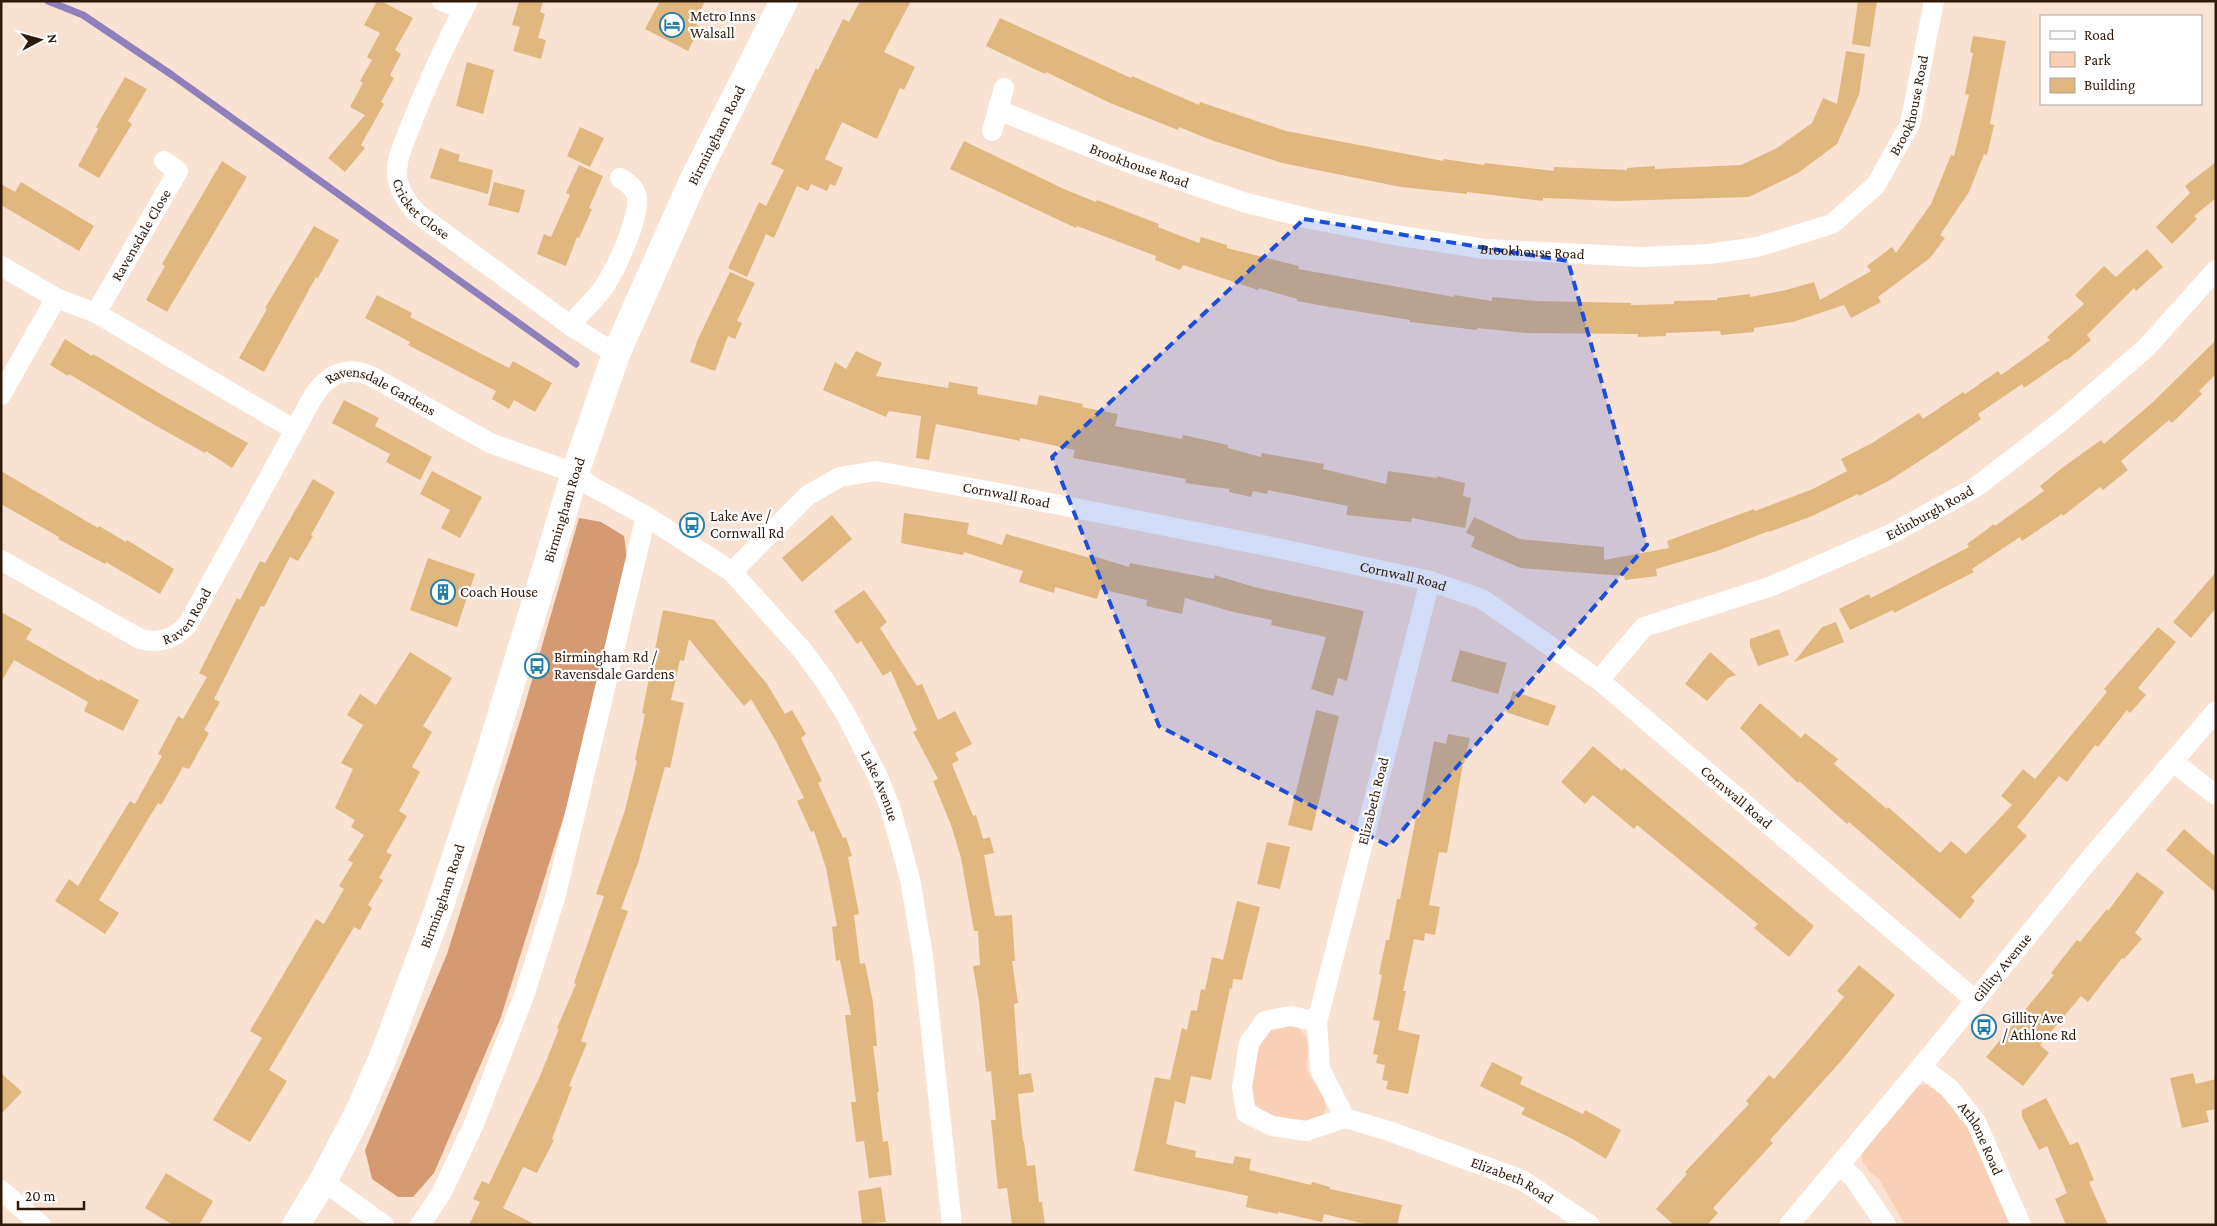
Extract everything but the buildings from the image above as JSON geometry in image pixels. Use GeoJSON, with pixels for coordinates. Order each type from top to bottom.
{"type":"FeatureCollection","features":[{"type":"Feature","properties":{"kind":"highway","name":"Birmingham Road"},"geometry":{"type":"LineString","coordinates":[[296,1225],[358,1115],[386,1050],[438,911],[485,769],[575,473],[616,354],[693,181],[784,1]]}},
{"type":"Feature","properties":{"kind":"street","name":"Cricket Close"},"geometry":{"type":"LineString","coordinates":[[442,1],[465,6],[423,94],[402,148],[397,174],[399,188],[418,214],[571,326],[616,354]]}},
{"type":"Feature","properties":{"kind":"street","name":"Brookhouse Road"},"geometry":{"type":"LineString","coordinates":[[998,110],[1124,161],[1243,202],[1315,220],[1394,235],[1485,249],[1642,257],[1709,254],[1757,247],[1832,224],[1876,185],[1910,124],[1934,1]]}},
{"type":"Feature","properties":{"kind":"street"},"geometry":{"type":"LineString","coordinates":[[992,131],[1004,88]]}},
{"type":"Feature","properties":{"kind":"street","name":"Ravensdale Close"},"geometry":{"type":"LineString","coordinates":[[96,313],[178,171],[164,161]]}},
{"type":"Feature","properties":{"kind":"street"},"geometry":{"type":"LineString","coordinates":[[571,326],[579,313],[602,290],[623,250],[637,215],[637,196],[631,185],[620,178]]}},
{"type":"Feature","properties":{"kind":"street"},"geometry":{"type":"LineString","coordinates":[[1,266],[56,298],[96,313],[295,430]]}},
{"type":"Feature","properties":{"kind":"street","name":"Edinburgh Road"},"geometry":{"type":"LineString","coordinates":[[1599,680],[1644,627],[1772,586],[1891,534],[1976,487],[2059,423],[2146,348],[2216,270]]}},
{"type":"Feature","properties":{"kind":"street"},"geometry":{"type":"LineString","coordinates":[[1,395],[56,298]]}},
{"type":"Feature","properties":{"kind":"street","name":"Ravensdale Gardens"},"geometry":{"type":"LineString","coordinates":[[295,430],[319,388],[326,380],[342,372],[362,372],[490,443],[575,473]]}},
{"type":"Feature","properties":{"kind":"street","name":"Raven Road"},"geometry":{"type":"LineString","coordinates":[[1,560],[140,639],[158,642],[174,636],[188,624],[295,430]]}},
{"type":"Feature","properties":{"kind":"street","name":"Cornwall Road"},"geometry":{"type":"LineString","coordinates":[[732,572],[808,495],[840,477],[876,471],[989,491],[1282,549],[1430,581],[1482,599],[1599,680],[1975,1000]]}},
{"type":"Feature","properties":{"kind":"street","name":"Lake Avenue"},"geometry":{"type":"LineString","coordinates":[[575,473],[590,486],[646,516],[732,572],[803,651],[825,681],[862,745],[891,810],[910,879],[923,956],[952,1225]]}},
{"type":"Feature","properties":{"kind":"street"},"geometry":{"type":"LineString","coordinates":[[420,1225],[441,1194],[474,1124],[527,987],[555,898],[646,516]]}},
{"type":"Feature","properties":{"kind":"street","name":"Elizabeth Road"},"geometry":{"type":"LineString","coordinates":[[1430,581],[1317,1022],[1320,1069],[1345,1118],[1388,1131],[1522,1180],[1590,1225]]}},
{"type":"Feature","properties":{"kind":"street","name":"Gillity Avenue"},"geometry":{"type":"LineString","coordinates":[[1789,1225],[1921,1067],[2090,859],[2216,711]]}},
{"type":"Feature","properties":{"kind":"street"},"geometry":{"type":"LineString","coordinates":[[2173,762],[2216,796]]}},
{"type":"Feature","properties":{"kind":"street"},"geometry":{"type":"LineString","coordinates":[[1317,1022],[1292,1016],[1265,1022],[1249,1043],[1242,1087],[1246,1113],[1272,1126],[1306,1130],[1345,1118]]}},
{"type":"Feature","properties":{"kind":"street","name":"Athlone Road"},"geometry":{"type":"LineString","coordinates":[[1921,1067],[1949,1088],[1976,1122],[2021,1225]]}},
{"type":"Feature","properties":{"kind":"street"},"geometry":{"type":"LineString","coordinates":[[1838,1165],[1854,1178],[1886,1225]]}},
{"type":"Feature","properties":{"kind":"street"},"geometry":{"type":"LineString","coordinates":[[323,1180],[384,1225]]}},
{"type":"Feature","properties":{"kind":"street"},"geometry":{"type":"LineString","coordinates":[[1,1190],[41,1225]]}},
{"type":"Feature","properties":{"kind":"highlighted area"},"geometry":{"type":"Polygon","coordinates":[[[1304,219],[1568,261],[1647,545],[1389,846],[1159,726],[1052,457],[1304,219]]]}},
{"type":"Feature","properties":{"kind":"green space"},"geometry":{"type":"Polygon","coordinates":[[[1291,1021],[1306,1038],[1308,1043],[1307,1070],[1324,1097],[1325,1102],[1323,1117],[1304,1125],[1273,1116],[1259,1108],[1250,1093],[1258,1053],[1267,1028],[1291,1021]]]}},
{"type":"Feature","properties":{"kind":"green space"},"geometry":{"type":"Polygon","coordinates":[[[1928,1084],[1949,1088],[2015,1225],[1905,1225],[1879,1179],[1870,1172],[1862,1161],[1863,1148],[1910,1087],[1928,1084]]]}},
{"type":"Feature","properties":{"kind":"shaded area"},"geometry":{"type":"Polygon","coordinates":[[[579,518],[601,522],[624,536],[627,558],[574,784],[501,1017],[434,1173],[413,1197],[398,1197],[372,1179],[365,1150],[447,954],[523,711],[579,518]]]}},
{"type":"Feature","properties":{"kind":"waterway"},"geometry":{"type":"LineString","coordinates":[[48,1],[83,15],[172,75],[576,364]]}},
{"type":"Feature","properties":{"kind":"place","name":"Metro Inns Walsall"},"geometry":{"type":"Point","coordinates":[672,25]}},
{"type":"Feature","properties":{"kind":"place","name":"Lake Ave / Cornwall Rd"},"geometry":{"type":"Point","coordinates":[692,525]}},
{"type":"Feature","properties":{"kind":"place","name":"Coach House"},"geometry":{"type":"Point","coordinates":[443,592]}},
{"type":"Feature","properties":{"kind":"place","name":"Birmingham Rd / Ravensdale Gardens"},"geometry":{"type":"Point","coordinates":[537,666]}},
{"type":"Feature","properties":{"kind":"place","name":"Gillity Ave / Athlone Rd"},"geometry":{"type":"Point","coordinates":[1984,1027]}}]}
